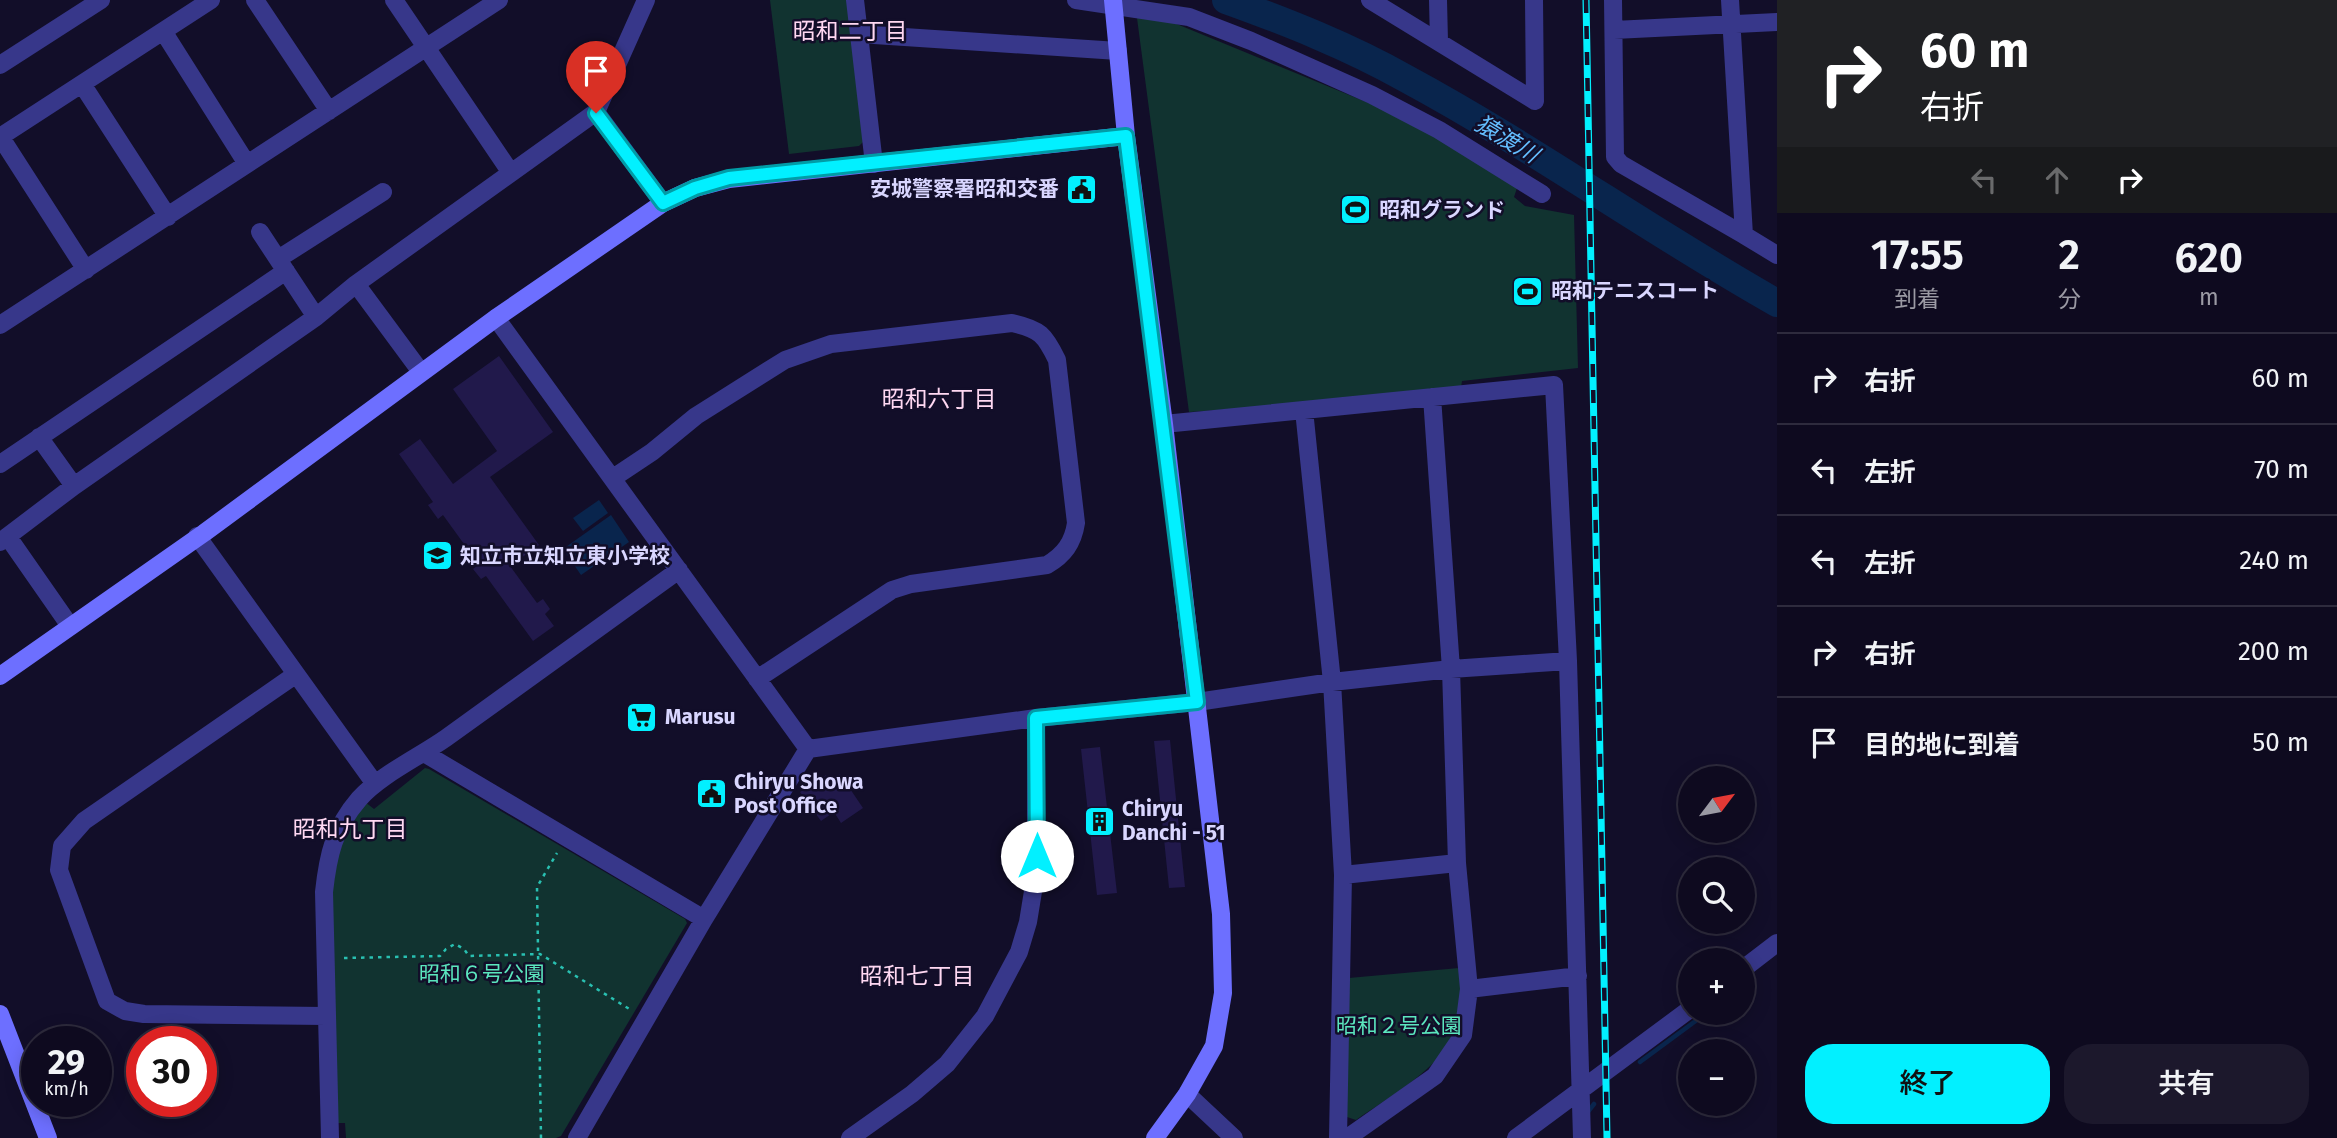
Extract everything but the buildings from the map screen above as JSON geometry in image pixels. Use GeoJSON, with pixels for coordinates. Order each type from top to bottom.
{"type":"FeatureCollection","features":[{"type":"Feature","properties":{"kind":"street"},"geometry":{"type":"LineString","coordinates":[[0,65],[102,0]]}},
{"type":"Feature","properties":{"kind":"street"},"geometry":{"type":"LineString","coordinates":[[86,270],[0,137],[211,0]]}},
{"type":"Feature","properties":{"kind":"street"},"geometry":{"type":"LineString","coordinates":[[255,0],[329,111]]}},
{"type":"Feature","properties":{"kind":"street"},"geometry":{"type":"LineString","coordinates":[[394,0],[511,173]]}},
{"type":"Feature","properties":{"kind":"street"},"geometry":{"type":"LineString","coordinates":[[0,325],[499,0]]}},
{"type":"Feature","properties":{"kind":"street"},"geometry":{"type":"LineString","coordinates":[[71,626],[4,539],[74,486],[316,317],[356,285],[596,113],[646,0]]}},
{"type":"Feature","properties":{"kind":"street"},"geometry":{"type":"LineString","coordinates":[[855,0],[874,164]]}},
{"type":"Feature","properties":{"kind":"street"},"geometry":{"type":"LineString","coordinates":[[1076,0],[1113,2],[1189,17],[1295,60],[1372,95],[1439,130],[1542,194]]}},
{"type":"Feature","properties":{"kind":"street"},"geometry":{"type":"LineString","coordinates":[[1370,0],[1535,101],[1534,0]]}},
{"type":"Feature","properties":{"kind":"street"},"geometry":{"type":"LineString","coordinates":[[1438,0],[1439,41]]}},
{"type":"Feature","properties":{"kind":"street"},"geometry":{"type":"LineString","coordinates":[[1613,0],[1615,157],[1777,255]]}},
{"type":"Feature","properties":{"kind":"street"},"geometry":{"type":"LineString","coordinates":[[1730,0],[1744,235]]}},
{"type":"Feature","properties":{"kind":"street"},"geometry":{"type":"LineString","coordinates":[[1113,2],[1126,136],[1164,424],[1221,914],[1223,993],[1213,1046],[1187,1094],[1155,1138]]}},
{"type":"Feature","properties":{"kind":"street"},"geometry":{"type":"LineString","coordinates":[[1614,30],[1777,22]]}},
{"type":"Feature","properties":{"kind":"street"},"geometry":{"type":"LineString","coordinates":[[163,31],[247,164]]}},
{"type":"Feature","properties":{"kind":"street"},"geometry":{"type":"LineString","coordinates":[[859,34],[1118,51]]}},
{"type":"Feature","properties":{"kind":"street"},"geometry":{"type":"LineString","coordinates":[[82,84],[168,217]]}},
{"type":"Feature","properties":{"kind":"street"},"geometry":{"type":"LineString","coordinates":[[596,113],[663,203]]}},
{"type":"Feature","properties":{"kind":"street"},"geometry":{"type":"LineString","coordinates":[[0,676],[496,318],[663,203],[695,188],[729,178],[1126,136]]}},
{"type":"Feature","properties":{"kind":"street"},"geometry":{"type":"LineString","coordinates":[[0,464],[383,192]]}},
{"type":"Feature","properties":{"kind":"street"},"geometry":{"type":"LineString","coordinates":[[260,232],[316,317]]}},
{"type":"Feature","properties":{"kind":"street"},"geometry":{"type":"LineString","coordinates":[[356,285],[421,372]]}},
{"type":"Feature","properties":{"kind":"street"},"geometry":{"type":"LineString","coordinates":[[496,318],[808,749]]}},
{"type":"Feature","properties":{"kind":"street"},"geometry":{"type":"LineString","coordinates":[[613,478],[652,452],[696,416],[753,378],[785,360],[831,344],[1012,323],[1034,328],[1047,341],[1057,360],[1076,523],[1074,538],[1061,557],[1047,565],[911,584],[892,590],[757,679]]}},
{"type":"Feature","properties":{"kind":"street"},"geometry":{"type":"LineString","coordinates":[[1164,424],[1554,385],[1568,661],[1581,1138]]}},
{"type":"Feature","properties":{"kind":"street"},"geometry":{"type":"LineString","coordinates":[[1347,1138],[1435,1076],[1463,1035],[1469,989],[1457,863],[1451,669],[1432,397]]}},
{"type":"Feature","properties":{"kind":"street"},"geometry":{"type":"LineString","coordinates":[[1304,410],[1332,682],[1343,876],[1338,1138]]}},
{"type":"Feature","properties":{"kind":"street"},"geometry":{"type":"LineString","coordinates":[[39,437],[74,486]]}},
{"type":"Feature","properties":{"kind":"street"},"geometry":{"type":"LineString","coordinates":[[197,536],[375,785]]}},
{"type":"Feature","properties":{"kind":"street"},"geometry":{"type":"LineString","coordinates":[[330,1138],[324,892],[328,856],[343,821],[360,798],[375,785],[424,753],[678,570]]}},
{"type":"Feature","properties":{"kind":"street"},"geometry":{"type":"LineString","coordinates":[[808,749],[1036,718],[1197,702],[1332,682],[1451,669],[1568,661]]}},
{"type":"Feature","properties":{"kind":"street"},"geometry":{"type":"LineString","coordinates":[[295,675],[84,821],[62,846],[59,870],[107,1001],[125,1011],[144,1014],[326,1016]]}},
{"type":"Feature","properties":{"kind":"street"},"geometry":{"type":"LineString","coordinates":[[850,1138],[912,1094],[947,1064],[985,1016],[1019,952],[1028,922],[1037,873],[1036,718]]}},
{"type":"Feature","properties":{"kind":"street"},"geometry":{"type":"LineString","coordinates":[[577,1138],[704,919],[808,749]]}},
{"type":"Feature","properties":{"kind":"street"},"geometry":{"type":"LineString","coordinates":[[424,753],[704,919]]}},
{"type":"Feature","properties":{"kind":"street"},"geometry":{"type":"LineString","coordinates":[[1343,876],[1457,863]]}},
{"type":"Feature","properties":{"kind":"street"},"geometry":{"type":"LineString","coordinates":[[1755,960],[1777,943]]}},
{"type":"Feature","properties":{"kind":"street"},"geometry":{"type":"LineString","coordinates":[[1469,989],[1578,976]]}},
{"type":"Feature","properties":{"kind":"street"},"geometry":{"type":"LineString","coordinates":[[0,1014],[48,1138]]}},
{"type":"Feature","properties":{"kind":"street"},"geometry":{"type":"LineString","coordinates":[[1516,1138],[1678,1018]]}},
{"type":"Feature","properties":{"kind":"street"},"geometry":{"type":"LineString","coordinates":[[1187,1094],[1234,1138]]}},
{"type":"Feature","properties":{"kind":"path"},"geometry":{"type":"LineString","coordinates":[[541,1138],[537,887],[566,837]]}},
{"type":"Feature","properties":{"kind":"path"},"geometry":{"type":"LineString","coordinates":[[326,958],[440,956],[446,948],[454,944],[464,949],[469,956],[540,954],[647,1019]]}},
{"type":"Feature","properties":{"kind":"green space"},"geometry":{"type":"Polygon","coordinates":[[[770,0],[848,0],[863,142],[859,146],[789,154],[770,0]]]}},
{"type":"Feature","properties":{"kind":"green space","name":"昭和グランド"},"geometry":{"type":"Polygon","coordinates":[[[1150,13],[1393,113],[1518,185],[1514,197],[1525,206],[1574,215],[1578,368],[1462,381],[1460,394],[1189,412],[1137,18],[1150,13]]]}},
{"type":"Feature","properties":{"kind":"green space","name":"昭和６号公園"},"geometry":{"type":"Polygon","coordinates":[[[425,768],[685,919],[687,923],[561,1136],[556,1138],[346,1138],[345,1123],[335,1123],[330,894],[335,855],[348,826],[365,802],[374,809],[425,768]]]}},
{"type":"Feature","properties":{"kind":"green space","name":"昭和２号公園"},"geometry":{"type":"Polygon","coordinates":[[[1459,968],[1459,1022],[1450,1043],[1440,1056],[1399,1091],[1356,1120],[1344,1116],[1349,978],[1459,968]]]}},
{"type":"Feature","properties":{"kind":"water"},"geometry":{"type":"Polygon","coordinates":[[[599,500],[608,513],[583,531],[573,518],[599,500]]]}},
{"type":"Feature","properties":{"kind":"water"},"geometry":{"type":"Polygon","coordinates":[[[611,515],[629,542],[581,575],[563,549],[611,515]]]}},
{"type":"Feature","properties":{"kind":"waterway","name":"猿渡川"},"geometry":{"type":"LineString","coordinates":[[1226,0],[1317,35],[1405,78],[1499,132],[1777,303]]}},
{"type":"Feature","properties":{"kind":"waterway"},"geometry":{"type":"LineString","coordinates":[[1640,1062],[1690,1025]]}},
{"type":"Feature","properties":{"kind":"waterway"},"geometry":{"type":"LineString","coordinates":[[1587,1113],[1594,1104]]}},
{"type":"Feature","properties":{"kind":"railway"},"geometry":{"type":"LineString","coordinates":[[1586,0],[1607,1138]]}},
{"type":"Feature","properties":{"kind":"place","name":"安城警察署昭和交番"},"geometry":{"type":"Point","coordinates":[1082,189]}},
{"type":"Feature","properties":{"kind":"place","name":"昭和グランド"},"geometry":{"type":"Point","coordinates":[1356,210]}},
{"type":"Feature","properties":{"kind":"place","name":"昭和テニスコート"},"geometry":{"type":"Point","coordinates":[1528,291]}},
{"type":"Feature","properties":{"kind":"place","name":"知立市立知立東小学校"},"geometry":{"type":"Point","coordinates":[437,556]}},
{"type":"Feature","properties":{"kind":"place","name":"Marusu"},"geometry":{"type":"Point","coordinates":[642,717]}},
{"type":"Feature","properties":{"kind":"place","name":"Chiryu Showa Post Office"},"geometry":{"type":"Point","coordinates":[711,794]}},
{"type":"Feature","properties":{"kind":"place","name":"Chiryu Danchi - 51"},"geometry":{"type":"Point","coordinates":[1099,821]}},
{"type":"Feature","properties":{"kind":"district","name":"昭和二丁目"},"geometry":{"type":"Point","coordinates":[850,31]}},
{"type":"Feature","properties":{"kind":"district","name":"昭和六丁目"},"geometry":{"type":"Point","coordinates":[939,399]}},
{"type":"Feature","properties":{"kind":"district","name":"昭和九丁目"},"geometry":{"type":"Point","coordinates":[350,829]}},
{"type":"Feature","properties":{"kind":"district","name":"昭和七丁目"},"geometry":{"type":"Point","coordinates":[917,976]}},
{"type":"Feature","properties":{"kind":"route"},"geometry":{"type":"LineString","coordinates":[[596,113],[663,203],[695,188],[729,178],[1126,136],[1197,702],[1036,718],[1037,856]]}}]}
